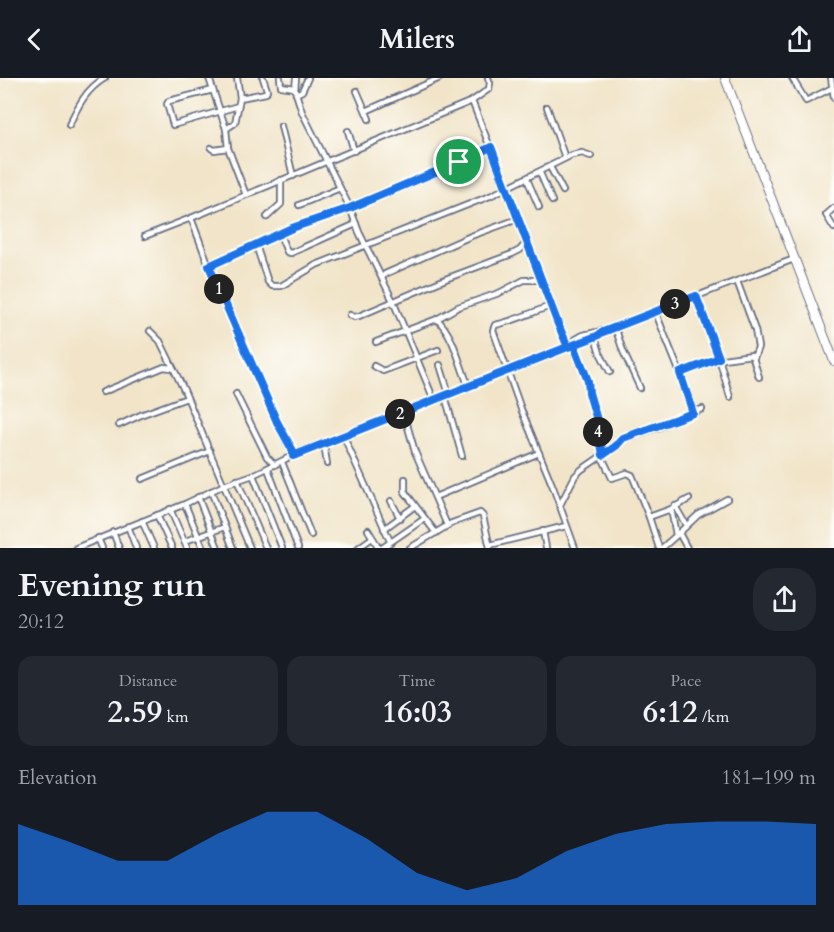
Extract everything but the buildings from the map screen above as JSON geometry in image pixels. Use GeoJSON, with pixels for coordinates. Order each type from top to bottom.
{"type":"FeatureCollection","features":[{"type":"Feature","properties":{"kind":"main road"},"geometry":{"type":"LineString","coordinates":[[725,78],[794,259],[830,341],[834,361]]}},
{"type":"Feature","properties":{"kind":"street"},"geometry":{"type":"LineString","coordinates":[[69,125],[88,91],[94,84],[105,78]]}},
{"type":"Feature","properties":{"kind":"street"},"geometry":{"type":"LineString","coordinates":[[209,78],[226,129],[228,148],[246,195]]}},
{"type":"Feature","properties":{"kind":"street"},"geometry":{"type":"LineString","coordinates":[[226,129],[235,123],[240,98],[237,78]]}},
{"type":"Feature","properties":{"kind":"street"},"geometry":{"type":"LineString","coordinates":[[240,98],[266,93],[267,88],[263,79],[272,78]]}},
{"type":"Feature","properties":{"kind":"street"},"geometry":{"type":"LineString","coordinates":[[280,78],[281,86],[295,87]]}},
{"type":"Feature","properties":{"kind":"street"},"geometry":{"type":"LineString","coordinates":[[296,78],[296,94],[302,112],[379,272],[383,276],[434,400]]}},
{"type":"Feature","properties":{"kind":"street"},"geometry":{"type":"LineString","coordinates":[[296,94],[302,91],[308,78]]}},
{"type":"Feature","properties":{"kind":"street"},"geometry":{"type":"LineString","coordinates":[[366,111],[440,78]]}},
{"type":"Feature","properties":{"kind":"street"},"geometry":{"type":"LineString","coordinates":[[145,236],[472,101],[489,89],[488,78]]}},
{"type":"Feature","properties":{"kind":"street"},"geometry":{"type":"LineString","coordinates":[[800,78],[793,80],[807,101],[832,88]]}},
{"type":"Feature","properties":{"kind":"street"},"geometry":{"type":"LineString","coordinates":[[832,80],[834,98]]}},
{"type":"Feature","properties":{"kind":"street"},"geometry":{"type":"LineString","coordinates":[[213,90],[169,101],[167,104],[173,125],[238,106]]}},
{"type":"Feature","properties":{"kind":"street"},"geometry":{"type":"LineString","coordinates":[[357,91],[369,120]]}},
{"type":"Feature","properties":{"kind":"street"},"geometry":{"type":"LineString","coordinates":[[472,101],[508,188],[567,346]]}},
{"type":"Feature","properties":{"kind":"street"},"geometry":{"type":"LineString","coordinates":[[547,107],[565,158]]}},
{"type":"Feature","properties":{"kind":"street"},"geometry":{"type":"LineString","coordinates":[[281,126],[293,176]]}},
{"type":"Feature","properties":{"kind":"street"},"geometry":{"type":"LineString","coordinates":[[348,131],[354,151]]}},
{"type":"Feature","properties":{"kind":"street"},"geometry":{"type":"LineString","coordinates":[[209,266],[292,228],[350,208],[448,168],[491,147]]}},
{"type":"Feature","properties":{"kind":"street"},"geometry":{"type":"LineString","coordinates":[[212,148],[214,150],[228,148]]}},
{"type":"Feature","properties":{"kind":"street"},"geometry":{"type":"LineString","coordinates":[[256,246],[268,282],[277,287],[316,265],[508,188],[565,158],[578,154],[591,156]]}},
{"type":"Feature","properties":{"kind":"street"},"geometry":{"type":"LineString","coordinates":[[550,167],[562,191]]}},
{"type":"Feature","properties":{"kind":"street"},"geometry":{"type":"LineString","coordinates":[[540,173],[552,201]]}},
{"type":"Feature","properties":{"kind":"street"},"geometry":{"type":"LineString","coordinates":[[527,179],[539,207]]}},
{"type":"Feature","properties":{"kind":"street"},"geometry":{"type":"LineString","coordinates":[[267,217],[280,204],[281,180]]}},
{"type":"Feature","properties":{"kind":"street"},"geometry":{"type":"LineString","coordinates":[[299,205],[340,188]]}},
{"type":"Feature","properties":{"kind":"street"},"geometry":{"type":"LineString","coordinates":[[834,208],[826,216],[834,228]]}},
{"type":"Feature","properties":{"kind":"street"},"geometry":{"type":"LineString","coordinates":[[191,218],[209,266],[277,422],[295,453]]}},
{"type":"Feature","properties":{"kind":"street"},"geometry":{"type":"LineString","coordinates":[[383,276],[471,236],[518,219]]}},
{"type":"Feature","properties":{"kind":"street"},"geometry":{"type":"LineString","coordinates":[[280,235],[286,252],[291,253],[356,224]]}},
{"type":"Feature","properties":{"kind":"street"},"geometry":{"type":"LineString","coordinates":[[350,315],[359,316],[512,254],[520,250],[527,242]]}},
{"type":"Feature","properties":{"kind":"street"},"geometry":{"type":"LineString","coordinates":[[567,346],[794,259]]}},
{"type":"Feature","properties":{"kind":"street"},"geometry":{"type":"LineString","coordinates":[[376,342],[437,319],[458,307],[495,294],[524,280],[542,280]]}},
{"type":"Feature","properties":{"kind":"street"},"geometry":{"type":"LineString","coordinates":[[737,281],[755,330],[758,347],[753,355],[759,377]]}},
{"type":"Feature","properties":{"kind":"street"},"geometry":{"type":"LineString","coordinates":[[696,296],[719,358],[730,397]]}},
{"type":"Feature","properties":{"kind":"street"},"geometry":{"type":"LineString","coordinates":[[551,306],[493,326],[574,548]]}},
{"type":"Feature","properties":{"kind":"street"},"geometry":{"type":"LineString","coordinates":[[655,311],[693,413]]}},
{"type":"Feature","properties":{"kind":"street"},"geometry":{"type":"LineString","coordinates":[[437,319],[446,328],[469,387]]}},
{"type":"Feature","properties":{"kind":"street"},"geometry":{"type":"LineString","coordinates":[[615,327],[640,388]]}},
{"type":"Feature","properties":{"kind":"street"},"geometry":{"type":"LineString","coordinates":[[150,331],[160,340],[171,368],[187,398],[250,548]]}},
{"type":"Feature","properties":{"kind":"street"},"geometry":{"type":"LineString","coordinates":[[76,548],[185,504],[224,485],[253,476],[295,453],[344,437],[469,387],[567,346],[583,335],[603,332]]}},
{"type":"Feature","properties":{"kind":"street"},"geometry":{"type":"LineString","coordinates":[[595,337],[610,372]]}},
{"type":"Feature","properties":{"kind":"street"},"geometry":{"type":"LineString","coordinates":[[574,345],[588,381],[602,455],[612,478],[627,473],[632,475],[661,548],[698,515],[727,499]]}},
{"type":"Feature","properties":{"kind":"street"},"geometry":{"type":"LineString","coordinates":[[374,366],[383,371],[438,350]]}},
{"type":"Feature","properties":{"kind":"street"},"geometry":{"type":"LineString","coordinates":[[680,373],[719,358],[753,355]]}},
{"type":"Feature","properties":{"kind":"street"},"geometry":{"type":"LineString","coordinates":[[440,365],[462,456]]}},
{"type":"Feature","properties":{"kind":"street"},"geometry":{"type":"LineString","coordinates":[[103,392],[164,367],[171,368]]}},
{"type":"Feature","properties":{"kind":"street"},"geometry":{"type":"LineString","coordinates":[[236,394],[267,457],[275,465]]}},
{"type":"Feature","properties":{"kind":"street"},"geometry":{"type":"LineString","coordinates":[[118,425],[187,398]]}},
{"type":"Feature","properties":{"kind":"street"},"geometry":{"type":"LineString","coordinates":[[560,505],[575,476],[616,446],[623,438],[702,409]]}},
{"type":"Feature","properties":{"kind":"street"},"geometry":{"type":"LineString","coordinates":[[407,424],[415,452],[447,525]]}},
{"type":"Feature","properties":{"kind":"street"},"geometry":{"type":"LineString","coordinates":[[344,437],[390,541]]}},
{"type":"Feature","properties":{"kind":"street"},"geometry":{"type":"LineString","coordinates":[[324,444],[327,464]]}},
{"type":"Feature","properties":{"kind":"street"},"geometry":{"type":"LineString","coordinates":[[142,479],[210,451]]}},
{"type":"Feature","properties":{"kind":"street"},"geometry":{"type":"LineString","coordinates":[[435,497],[539,453]]}},
{"type":"Feature","properties":{"kind":"street"},"geometry":{"type":"LineString","coordinates":[[282,462],[311,535]]}},
{"type":"Feature","properties":{"kind":"street"},"geometry":{"type":"LineString","coordinates":[[268,469],[298,548]]}},
{"type":"Feature","properties":{"kind":"street"},"geometry":{"type":"LineString","coordinates":[[253,476],[282,548]]}},
{"type":"Feature","properties":{"kind":"street"},"geometry":{"type":"LineString","coordinates":[[405,479],[405,492],[436,533]]}},
{"type":"Feature","properties":{"kind":"street"},"geometry":{"type":"LineString","coordinates":[[237,480],[266,548]]}},
{"type":"Feature","properties":{"kind":"street"},"geometry":{"type":"LineString","coordinates":[[211,491],[232,548]]}},
{"type":"Feature","properties":{"kind":"street"},"geometry":{"type":"LineString","coordinates":[[198,497],[218,548]]}},
{"type":"Feature","properties":{"kind":"street"},"geometry":{"type":"LineString","coordinates":[[649,517],[689,498]]}},
{"type":"Feature","properties":{"kind":"street"},"geometry":{"type":"LineString","coordinates":[[391,501],[400,518]]}},
{"type":"Feature","properties":{"kind":"street"},"geometry":{"type":"LineString","coordinates":[[185,504],[203,548]]}},
{"type":"Feature","properties":{"kind":"street"},"geometry":{"type":"LineString","coordinates":[[384,529],[415,506]]}},
{"type":"Feature","properties":{"kind":"street"},"geometry":{"type":"LineString","coordinates":[[673,507],[686,525]]}},
{"type":"Feature","properties":{"kind":"street"},"geometry":{"type":"LineString","coordinates":[[673,507],[677,534],[687,548]]}},
{"type":"Feature","properties":{"kind":"street"},"geometry":{"type":"LineString","coordinates":[[170,509],[187,548]]}},
{"type":"Feature","properties":{"kind":"street"},"geometry":{"type":"LineString","coordinates":[[410,548],[425,541],[447,525],[481,514],[490,546],[566,526]]}},
{"type":"Feature","properties":{"kind":"street"},"geometry":{"type":"LineString","coordinates":[[157,515],[172,548]]}},
{"type":"Feature","properties":{"kind":"street"},"geometry":{"type":"LineString","coordinates":[[368,530],[380,548],[424,519]]}},
{"type":"Feature","properties":{"kind":"street"},"geometry":{"type":"LineString","coordinates":[[142,521],[154,548]]}},
{"type":"Feature","properties":{"kind":"street"},"geometry":{"type":"LineString","coordinates":[[128,526],[136,548]]}},
{"type":"Feature","properties":{"kind":"street"},"geometry":{"type":"LineString","coordinates":[[184,542],[225,526]]}},
{"type":"Feature","properties":{"kind":"street"},"geometry":{"type":"LineString","coordinates":[[543,531],[546,548]]}},
{"type":"Feature","properties":{"kind":"street"},"geometry":{"type":"LineString","coordinates":[[113,532],[120,548]]}},
{"type":"Feature","properties":{"kind":"street"},"geometry":{"type":"LineString","coordinates":[[98,538],[102,548]]}},
{"type":"Feature","properties":{"kind":"street"},"geometry":{"type":"LineString","coordinates":[[358,548],[372,538]]}},
{"type":"Feature","properties":{"kind":"street"},"geometry":{"type":"LineString","coordinates":[[425,541],[428,548]]}},
{"type":"Feature","properties":{"kind":"route"},"geometry":{"type":"LineString","coordinates":[[459,162],[350,208],[292,228],[209,266],[285,440],[293,451],[293,456],[344,437],[434,400],[469,387],[565,348],[568,347],[597,336],[655,311],[696,296],[719,359],[680,373],[693,413],[657,428],[623,438],[603,455],[588,381],[574,345],[568,347],[558,324],[491,147],[459,162]]}}]}
